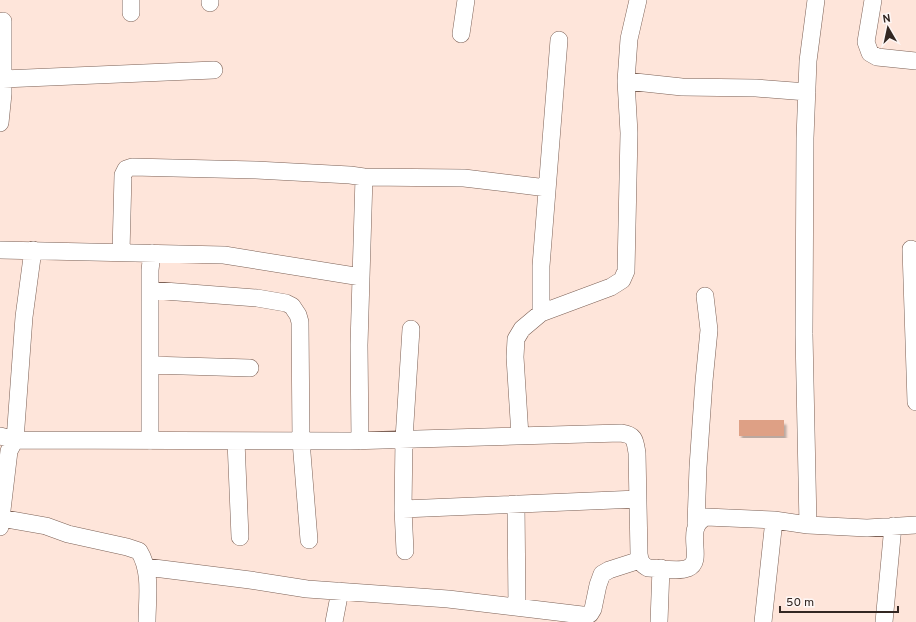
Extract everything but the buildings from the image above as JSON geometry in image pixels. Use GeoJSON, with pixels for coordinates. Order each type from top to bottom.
{"type":"FeatureCollection","features":[{"type":"Feature","properties":{"kind":"street"},"geometry":{"type":"LineString","coordinates":[[461,34],[466,0]]}},
{"type":"Feature","properties":{"kind":"street"},"geometry":{"type":"LineString","coordinates":[[520,436],[515,357],[516,339],[522,329],[541,313],[611,287],[622,280],[626,271],[629,134],[626,81],[629,39],[638,0]]}},
{"type":"Feature","properties":{"kind":"street"},"geometry":{"type":"LineString","coordinates":[[808,525],[804,334],[805,138],[808,61],[816,0]]}},
{"type":"Feature","properties":{"kind":"street"},"geometry":{"type":"LineString","coordinates":[[873,0],[866,42],[870,53],[877,57],[916,61]]}},
{"type":"Feature","properties":{"kind":"street"},"geometry":{"type":"LineString","coordinates":[[0,123],[3,79],[3,21]]}},
{"type":"Feature","properties":{"kind":"street"},"geometry":{"type":"LineString","coordinates":[[541,313],[541,266],[559,40]]}},
{"type":"Feature","properties":{"kind":"street"},"geometry":{"type":"LineString","coordinates":[[3,79],[214,70]]}},
{"type":"Feature","properties":{"kind":"street"},"geometry":{"type":"LineString","coordinates":[[626,81],[682,87],[756,88],[806,92]]}},
{"type":"Feature","properties":{"kind":"street"},"geometry":{"type":"LineString","coordinates":[[121,252],[123,175],[126,169],[132,167],[256,170],[364,177],[464,178],[547,188]]}},
{"type":"Feature","properties":{"kind":"street"},"geometry":{"type":"LineString","coordinates":[[360,441],[359,344],[364,177]]}},
{"type":"Feature","properties":{"kind":"street"},"geometry":{"type":"LineString","coordinates":[[911,249],[916,402]]}},
{"type":"Feature","properties":{"kind":"street"},"geometry":{"type":"LineString","coordinates":[[0,250],[224,255],[361,277]]}},
{"type":"Feature","properties":{"kind":"street"},"geometry":{"type":"LineString","coordinates":[[33,250],[8,438],[9,450],[2,497],[1,522],[46,526],[68,534],[139,551],[145,561],[146,567],[146,622]]}},
{"type":"Feature","properties":{"kind":"street"},"geometry":{"type":"LineString","coordinates":[[150,441],[152,253]]}},
{"type":"Feature","properties":{"kind":"street"},"geometry":{"type":"LineString","coordinates":[[151,290],[257,298],[286,303],[292,306],[298,315],[300,322],[301,441],[309,540]]}},
{"type":"Feature","properties":{"kind":"street"},"geometry":{"type":"LineString","coordinates":[[8,438],[150,441],[360,441],[607,433],[630,434],[636,441],[640,560],[643,565],[648,568],[688,568],[693,564],[695,557],[698,467],[709,330],[705,296]]}},
{"type":"Feature","properties":{"kind":"street"},"geometry":{"type":"LineString","coordinates":[[405,552],[403,509],[404,439],[411,329]]}},
{"type":"Feature","properties":{"kind":"street"},"geometry":{"type":"LineString","coordinates":[[150,365],[250,368]]}},
{"type":"Feature","properties":{"kind":"street"},"geometry":{"type":"LineString","coordinates":[[236,441],[240,537]]}},
{"type":"Feature","properties":{"kind":"street"},"geometry":{"type":"LineString","coordinates":[[403,509],[638,499]]}},
{"type":"Feature","properties":{"kind":"street"},"geometry":{"type":"LineString","coordinates":[[516,504],[517,607]]}},
{"type":"Feature","properties":{"kind":"street"},"geometry":{"type":"LineString","coordinates":[[696,524],[706,517],[713,517],[774,520],[808,525],[867,528],[916,525]]}},
{"type":"Feature","properties":{"kind":"street"},"geometry":{"type":"LineString","coordinates":[[763,622],[774,520]]}},
{"type":"Feature","properties":{"kind":"street"},"geometry":{"type":"LineString","coordinates":[[884,622],[893,526]]}},
{"type":"Feature","properties":{"kind":"street"},"geometry":{"type":"LineString","coordinates":[[146,567],[250,580],[307,589],[448,599],[582,615],[590,614],[593,609],[602,574],[609,570],[640,560]]}},
{"type":"Feature","properties":{"kind":"street"},"geometry":{"type":"LineString","coordinates":[[659,622],[661,568]]}},
{"type":"Feature","properties":{"kind":"street"},"geometry":{"type":"LineString","coordinates":[[334,622],[340,591]]}}]}
